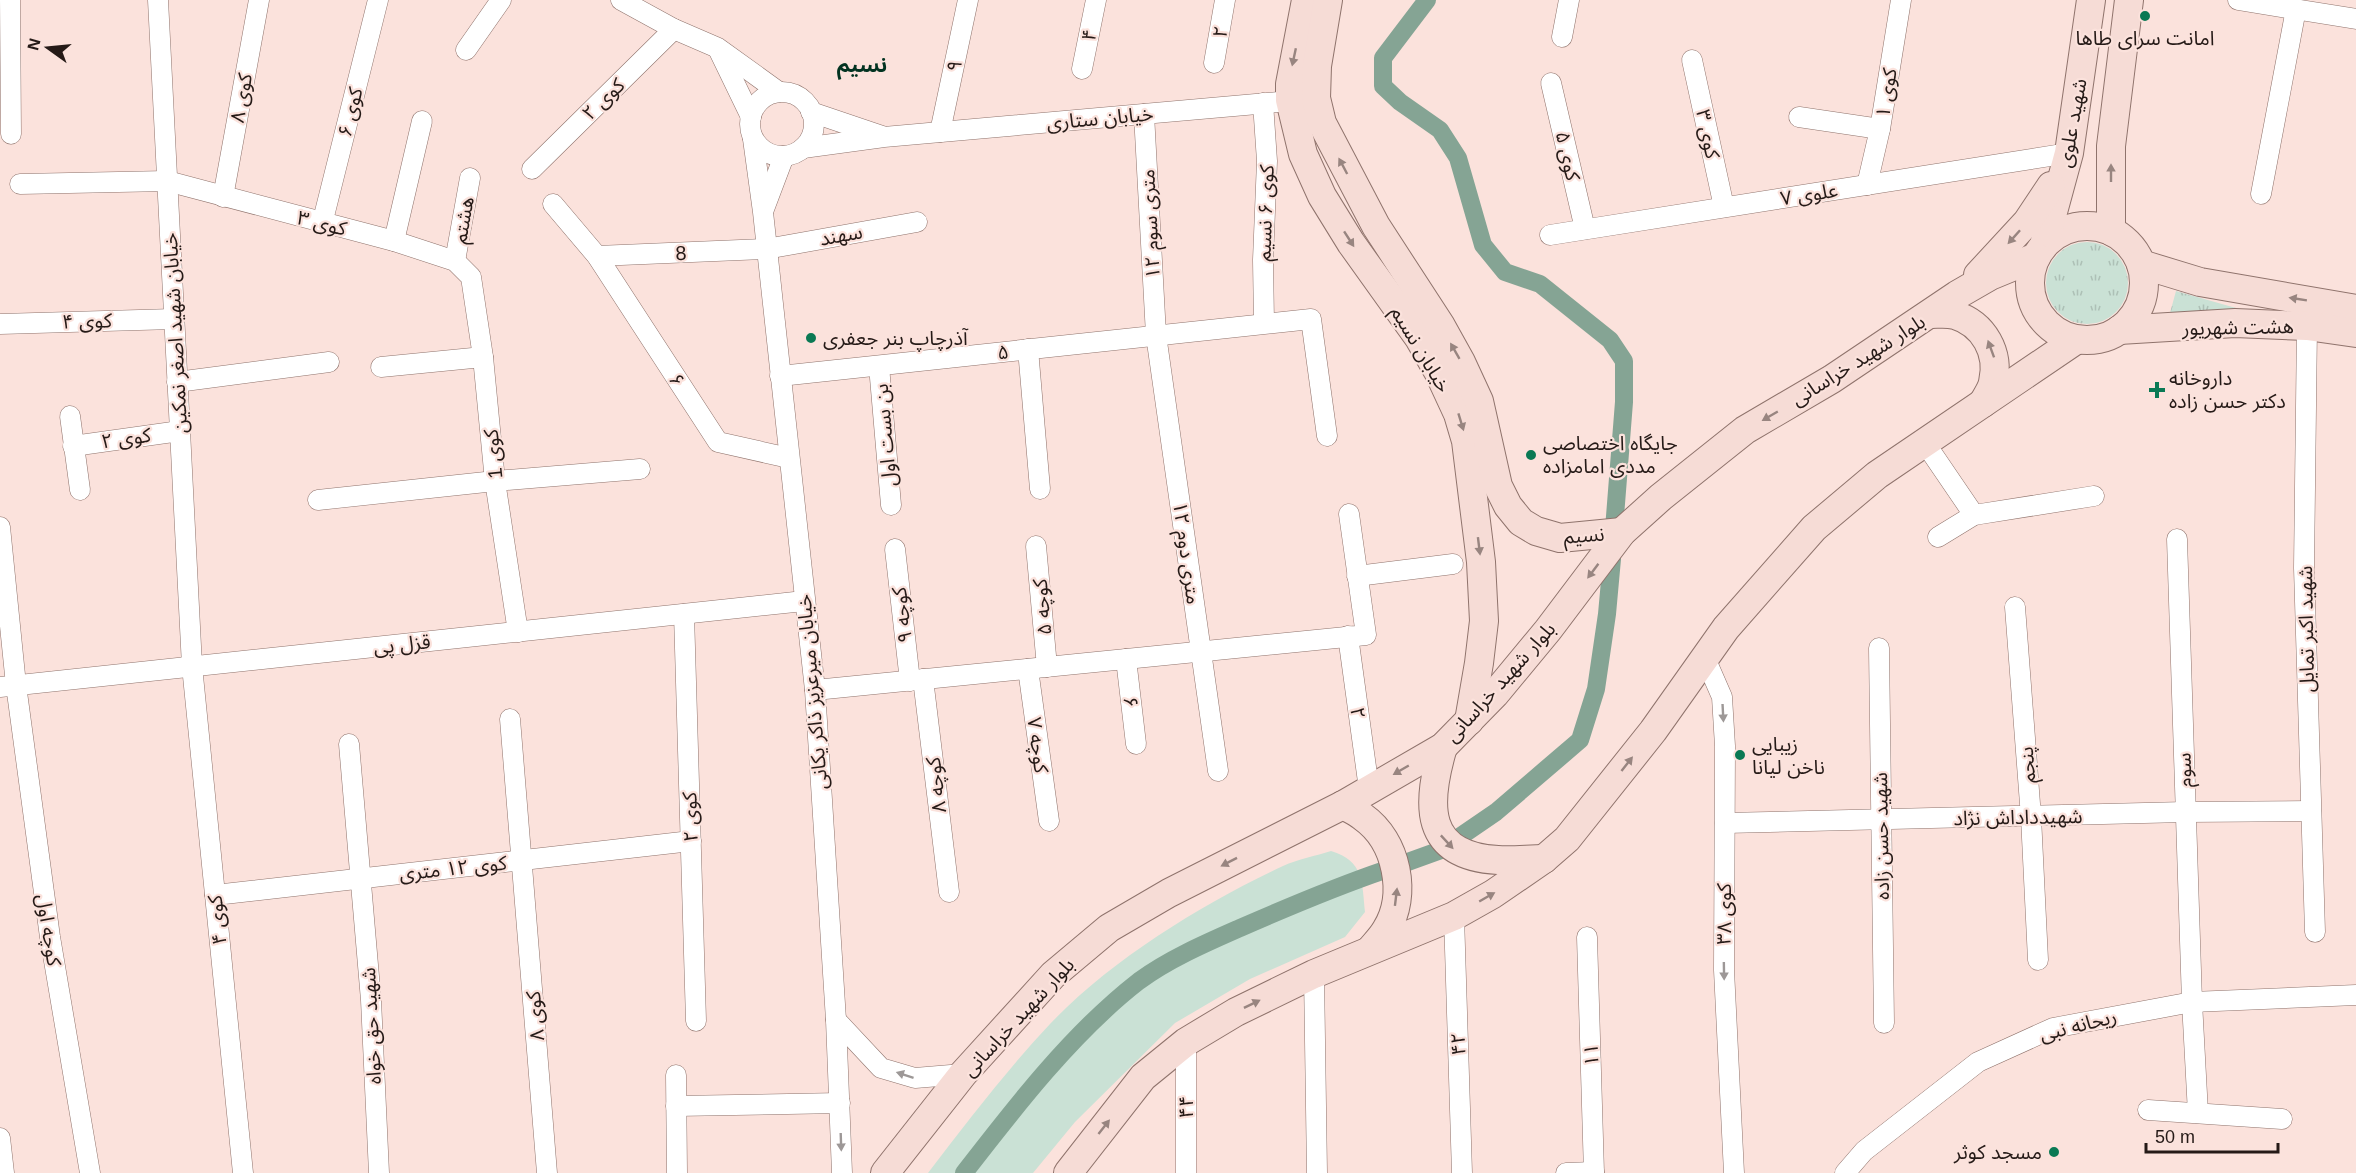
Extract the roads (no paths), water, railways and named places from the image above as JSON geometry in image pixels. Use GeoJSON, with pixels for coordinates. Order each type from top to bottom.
{"type":"FeatureCollection","features":[{"type":"Feature","properties":{"kind":"main road","name":"خیابان نسیم"},"geometry":{"type":"LineString","coordinates":[[1306,0],[1291,73],[1290,101],[1303,154],[1322,196],[1351,243],[1419,338],[1439,373],[1458,414],[1463,432],[1481,561],[1484,621],[1469,721]]}},
{"type":"Feature","properties":{"kind":"main road","name":"خیابان نسیم"},"geometry":{"type":"LineString","coordinates":[[1290,101],[1317,66],[1328,0]]}},
{"type":"Feature","properties":{"kind":"main road","name":"شهید علوی"},"geometry":{"type":"LineString","coordinates":[[2040,251],[2069,153],[2091,0]]}},
{"type":"Feature","properties":{"kind":"main road","name":"شهید علوی"},"geometry":{"type":"LineString","coordinates":[[2111,231],[2111,146],[2129,0]]}},
{"type":"Feature","properties":{"kind":"main road","name":"خیابان نسیم"},"geometry":{"type":"LineString","coordinates":[[1290,101],[1322,123],[1376,226],[1441,326],[1461,362],[1479,401],[1486,423],[1498,486]]}},
{"type":"Feature","properties":{"kind":"main road"},"geometry":{"type":"LineString","coordinates":[[1957,295],[1988,266],[2027,222],[2046,196],[2069,153]]}},
{"type":"Feature","properties":{"kind":"main road"},"geometry":{"type":"LineString","coordinates":[[2083,226],[2111,231],[2129,245],[2141,264],[2144,278],[2139,307],[2131,320],[2119,330],[2098,339],[2076,340],[2062,335],[2039,315],[2032,302],[2031,272],[2040,251],[2061,232],[2083,226]]}},
{"type":"Feature","properties":{"kind":"main road","name":"بلوار شهید خراسانی"},"geometry":{"type":"LineString","coordinates":[[885,1173],[963,1074],[1053,975],[1109,928],[1168,893],[1343,805],[1443,747],[1495,694],[1548,630],[1622,532],[1660,497],[1745,430],[1832,379],[1957,295],[2040,251]]}},
{"type":"Feature","properties":{"kind":"main road","name":"هشت شهریور"},"geometry":{"type":"LineString","coordinates":[[2141,264],[2356,327]]}},
{"type":"Feature","properties":{"kind":"main road"},"geometry":{"type":"LineString","coordinates":[[1931,314],[1954,314],[1974,324],[1989,340],[1996,362],[1993,384],[1983,403]]}},
{"type":"Feature","properties":{"kind":"main road","name":"هشت شهریور"},"geometry":{"type":"LineString","coordinates":[[2119,330],[2235,324],[2356,327]]}},
{"type":"Feature","properties":{"kind":"main road"},"geometry":{"type":"LineString","coordinates":[[1068,1173],[1143,1077],[1186,1042],[1236,1012],[1314,974],[1455,916],[1493,894],[1544,859],[1567,838],[1653,731],[1726,628],[1814,528],[1877,475],[2076,340]]}},
{"type":"Feature","properties":{"kind":"main road","name":"نسیم"},"geometry":{"type":"LineString","coordinates":[[1498,486],[1508,506],[1521,522],[1536,531],[1560,538],[1622,532]]}},
{"type":"Feature","properties":{"kind":"main road"},"geometry":{"type":"LineString","coordinates":[[1443,747],[1433,779],[1432,807],[1441,836],[1456,851],[1474,857],[1499,861],[1544,859]]}},
{"type":"Feature","properties":{"kind":"main road"},"geometry":{"type":"LineString","coordinates":[[1343,805],[1365,817],[1382,835],[1393,857],[1398,881],[1395,906],[1386,929],[1371,949]]}},
{"type":"Feature","properties":{"kind":"street"},"geometry":{"type":"LineString","coordinates":[[10,0],[11,134]]}},
{"type":"Feature","properties":{"kind":"street","name":"خیابان شهید اصغر نمکین"},"geometry":{"type":"LineString","coordinates":[[158,0],[192,666]]}},
{"type":"Feature","properties":{"kind":"street","name":"کوی ۸"},"geometry":{"type":"LineString","coordinates":[[223,197],[259,0]]}},
{"type":"Feature","properties":{"kind":"street","name":"کوی ۶"},"geometry":{"type":"LineString","coordinates":[[322,224],[378,0]]}},
{"type":"Feature","properties":{"kind":"street"},"geometry":{"type":"LineString","coordinates":[[466,50],[501,0]]}},
{"type":"Feature","properties":{"kind":"street","name":"۹"},"geometry":{"type":"LineString","coordinates":[[940,132],[968,0]]}},
{"type":"Feature","properties":{"kind":"street","name":"۴"},"geometry":{"type":"LineString","coordinates":[[1082,69],[1096,0]]}},
{"type":"Feature","properties":{"kind":"street","name":"۲"},"geometry":{"type":"LineString","coordinates":[[1214,63],[1225,0]]}},
{"type":"Feature","properties":{"kind":"street"},"geometry":{"type":"LineString","coordinates":[[1562,37],[1569,0]]}},
{"type":"Feature","properties":{"kind":"street","name":"کوی ۱"},"geometry":{"type":"LineString","coordinates":[[1867,185],[1880,129],[1901,0]]}},
{"type":"Feature","properties":{"kind":"street"},"geometry":{"type":"LineString","coordinates":[[2238,0],[2310,7],[2356,19]]}},
{"type":"Feature","properties":{"kind":"street"},"geometry":{"type":"LineString","coordinates":[[627,1],[674,29],[718,48],[779,92]]}},
{"type":"Feature","properties":{"kind":"street"},"geometry":{"type":"LineString","coordinates":[[2261,194],[2310,7]]}},
{"type":"Feature","properties":{"kind":"street","name":"کوی ۲"},"geometry":{"type":"LineString","coordinates":[[532,169],[674,29]]}},
{"type":"Feature","properties":{"kind":"street"},"geometry":{"type":"LineString","coordinates":[[718,48],[751,117]]}},
{"type":"Feature","properties":{"kind":"street","name":"کوی ۳"},"geometry":{"type":"LineString","coordinates":[[1692,60],[1724,207]]}},
{"type":"Feature","properties":{"kind":"street","name":"کوی ۵"},"geometry":{"type":"LineString","coordinates":[[1551,83],[1586,230]]}},
{"type":"Feature","properties":{"kind":"street"},"geometry":{"type":"LineString","coordinates":[[811,112],[813,131],[803,148],[784,156],[766,152],[753,138],[750,128],[751,117],[761,100],[779,92],[798,97],[811,112],[884,137]]}},
{"type":"Feature","properties":{"kind":"street","name":"خیابان ستاری"},"geometry":{"type":"LineString","coordinates":[[803,148],[884,137],[1290,101]]}},
{"type":"Feature","properties":{"kind":"street","name":"کوی ۶ نسیم"},"geometry":{"type":"LineString","coordinates":[[1264,323],[1263,260],[1267,161],[1290,101]]}},
{"type":"Feature","properties":{"kind":"street","name":"۱۲ متری سوم"},"geometry":{"type":"LineString","coordinates":[[1144,114],[1156,335]]}},
{"type":"Feature","properties":{"kind":"street"},"geometry":{"type":"LineString","coordinates":[[1799,117],[1880,129]]}},
{"type":"Feature","properties":{"kind":"street"},"geometry":{"type":"LineString","coordinates":[[394,241],[422,121]]}},
{"type":"Feature","properties":{"kind":"street","name":"خیابان میرعزیز ذاکر یکانی"},"geometry":{"type":"LineString","coordinates":[[753,138],[815,690],[836,1020],[842,1173]]}},
{"type":"Feature","properties":{"kind":"street","name":"علوی ۷"},"geometry":{"type":"LineString","coordinates":[[1550,235],[2069,153]]}},
{"type":"Feature","properties":{"kind":"street"},"geometry":{"type":"LineString","coordinates":[[763,212],[784,156]]}},
{"type":"Feature","properties":{"kind":"street","name":"هشتم"},"geometry":{"type":"LineString","coordinates":[[455,261],[470,178]]}},
{"type":"Feature","properties":{"kind":"street"},"geometry":{"type":"LineString","coordinates":[[20,184],[167,181]]}},
{"type":"Feature","properties":{"kind":"street","name":"کوی ۳"},"geometry":{"type":"LineString","coordinates":[[167,181],[322,224],[394,241],[455,261],[471,277]]}},
{"type":"Feature","properties":{"kind":"street","name":"۶"},"geometry":{"type":"LineString","coordinates":[[553,204],[597,256],[718,442],[789,458]]}},
{"type":"Feature","properties":{"kind":"street","name":"سهند"},"geometry":{"type":"LineString","coordinates":[[766,249],[917,222]]}},
{"type":"Feature","properties":{"kind":"street","name":"8"},"geometry":{"type":"LineString","coordinates":[[597,256],[766,249]]}},
{"type":"Feature","properties":{"kind":"street","name":"کوی 1"},"geometry":{"type":"LineString","coordinates":[[471,277],[483,357],[495,481],[518,632]]}},
{"type":"Feature","properties":{"kind":"street","name":"کوی ۴"},"geometry":{"type":"LineString","coordinates":[[0,324],[174,319]]}},
{"type":"Feature","properties":{"kind":"street","name":"۵"},"geometry":{"type":"LineString","coordinates":[[780,376],[1311,319],[1327,436]]}},
{"type":"Feature","properties":{"kind":"street","name":"شهید اکبر تمایل"},"geometry":{"type":"LineString","coordinates":[[2307,326],[2304,568],[2314,932]]}},
{"type":"Feature","properties":{"kind":"street","name":"۱۲ متری دوم"},"geometry":{"type":"LineString","coordinates":[[1156,335],[1218,771]]}},
{"type":"Feature","properties":{"kind":"street"},"geometry":{"type":"LineString","coordinates":[[1028,349],[1040,489]]}},
{"type":"Feature","properties":{"kind":"street"},"geometry":{"type":"LineString","coordinates":[[381,367],[483,357]]}},
{"type":"Feature","properties":{"kind":"street"},"geometry":{"type":"LineString","coordinates":[[177,382],[329,363]]}},
{"type":"Feature","properties":{"kind":"street","name":"بن بست اول"},"geometry":{"type":"LineString","coordinates":[[879,366],[891,505]]}},
{"type":"Feature","properties":{"kind":"street"},"geometry":{"type":"LineString","coordinates":[[69,416],[80,490]]}},
{"type":"Feature","properties":{"kind":"street","name":"کوی ۲"},"geometry":{"type":"LineString","coordinates":[[73,446],[180,431]]}},
{"type":"Feature","properties":{"kind":"street"},"geometry":{"type":"LineString","coordinates":[[1925,443],[1974,514]]}},
{"type":"Feature","properties":{"kind":"street"},"geometry":{"type":"LineString","coordinates":[[318,500],[495,481],[640,469]]}},
{"type":"Feature","properties":{"kind":"street"},"geometry":{"type":"LineString","coordinates":[[1938,537],[1974,514],[2094,496]]}},
{"type":"Feature","properties":{"kind":"street"},"geometry":{"type":"LineString","coordinates":[[815,690],[1366,635],[1349,514]]}},
{"type":"Feature","properties":{"kind":"street","name":"کوچه اول"},"geometry":{"type":"LineString","coordinates":[[0,527],[8,686],[90,1173]]}},
{"type":"Feature","properties":{"kind":"street","name":"سوم"},"geometry":{"type":"LineString","coordinates":[[2177,539],[2185,812],[2198,1113]]}},
{"type":"Feature","properties":{"kind":"street","name":"کوچه ۵"},"geometry":{"type":"LineString","coordinates":[[1036,546],[1038,668]]}},
{"type":"Feature","properties":{"kind":"street","name":"کوچه ۹"},"geometry":{"type":"LineString","coordinates":[[895,549],[917,680]]}},
{"type":"Feature","properties":{"kind":"street"},"geometry":{"type":"LineString","coordinates":[[1357,576],[1453,564]]}},
{"type":"Feature","properties":{"kind":"street","name":"قزل پی"},"geometry":{"type":"LineString","coordinates":[[8,686],[804,601]]}},
{"type":"Feature","properties":{"kind":"street","name":"پنجم"},"geometry":{"type":"LineString","coordinates":[[2015,607],[2031,817],[2037,960]]}},
{"type":"Feature","properties":{"kind":"street","name":"کوی ۲"},"geometry":{"type":"LineString","coordinates":[[684,614],[696,1021]]}},
{"type":"Feature","properties":{"kind":"street","name":"۲"},"geometry":{"type":"LineString","coordinates":[[1348,636],[1369,789]]}},
{"type":"Feature","properties":{"kind":"street","name":"شهید حسن زاده"},"geometry":{"type":"LineString","coordinates":[[1879,648],[1884,1023]]}},
{"type":"Feature","properties":{"kind":"street","name":"کوی ۳۸"},"geometry":{"type":"LineString","coordinates":[[1705,658],[1722,697],[1725,746],[1724,970],[1734,1173]]}},
{"type":"Feature","properties":{"kind":"street","name":"۶"},"geometry":{"type":"LineString","coordinates":[[1126,659],[1136,744]]}},
{"type":"Feature","properties":{"kind":"street","name":"کوی ۴"},"geometry":{"type":"LineString","coordinates":[[192,666],[243,1173]]}},
{"type":"Feature","properties":{"kind":"street","name":"کوچه ۷"},"geometry":{"type":"LineString","coordinates":[[1038,668],[1048,822]]}},
{"type":"Feature","properties":{"kind":"street","name":"کوچه ۸"},"geometry":{"type":"LineString","coordinates":[[917,680],[949,892]]}},
{"type":"Feature","properties":{"kind":"street","name":"کوی ۸"},"geometry":{"type":"LineString","coordinates":[[510,719],[547,1173]]}},
{"type":"Feature","properties":{"kind":"street"},"geometry":{"type":"LineString","coordinates":[[349,744],[360,878]]}},
{"type":"Feature","properties":{"kind":"street","name":"شهیدداداش نژاد"},"geometry":{"type":"LineString","coordinates":[[1725,823],[2185,812],[2311,812]]}},
{"type":"Feature","properties":{"kind":"street","name":"کوی ۱۲ متری"},"geometry":{"type":"LineString","coordinates":[[215,895],[691,841]]}},
{"type":"Feature","properties":{"kind":"street","name":"شهید حق خواه"},"geometry":{"type":"LineString","coordinates":[[360,878],[380,1173]]}},
{"type":"Feature","properties":{"kind":"street","name":"۴۲"},"geometry":{"type":"LineString","coordinates":[[1455,916],[1462,1173]]}},
{"type":"Feature","properties":{"kind":"street","name":"۱۱"},"geometry":{"type":"LineString","coordinates":[[1587,937],[1594,1172]]}},
{"type":"Feature","properties":{"kind":"street"},"geometry":{"type":"LineString","coordinates":[[1314,974],[1317,1173]]}},
{"type":"Feature","properties":{"kind":"street","name":"ریحانه نبی"},"geometry":{"type":"LineString","coordinates":[[1845,1173],[1864,1151],[1978,1062],[2053,1028],[2192,1002],[2356,995]]}},
{"type":"Feature","properties":{"kind":"street"},"geometry":{"type":"LineString","coordinates":[[836,1020],[881,1068],[915,1078],[963,1074]]}},
{"type":"Feature","properties":{"kind":"street","name":"۴۴"},"geometry":{"type":"LineString","coordinates":[[1186,1042],[1186,1173]]}},
{"type":"Feature","properties":{"kind":"street"},"geometry":{"type":"LineString","coordinates":[[676,1074],[677,1173]]}},
{"type":"Feature","properties":{"kind":"street"},"geometry":{"type":"LineString","coordinates":[[676,1106],[840,1103]]}},
{"type":"Feature","properties":{"kind":"street"},"geometry":{"type":"LineString","coordinates":[[2148,1110],[2282,1119]]}},
{"type":"Feature","properties":{"kind":"street"},"geometry":{"type":"LineString","coordinates":[[0,1138],[4,1173]]}},
{"type":"Feature","properties":{"kind":"street"},"geometry":{"type":"LineString","coordinates":[[1566,1173],[1594,1172]]}},
{"type":"Feature","properties":{"kind":"waterway"},"geometry":{"type":"LineString","coordinates":[[1427,0],[1383,58],[1383,86],[1400,102],[1440,130],[1458,158],[1483,245],[1505,272],[1540,284],[1610,340],[1624,361],[1624,402],[1614,529]]}},
{"type":"Feature","properties":{"kind":"waterway"},"geometry":{"type":"LineString","coordinates":[[1458,838],[1496,812],[1580,740],[1596,689],[1612,559]]}},
{"type":"Feature","properties":{"kind":"waterway"},"geometry":{"type":"LineString","coordinates":[[1405,863],[1441,850]]}},
{"type":"Feature","properties":{"kind":"waterway"},"geometry":{"type":"LineString","coordinates":[[964,1173],[1046,1071],[1091,1023],[1139,981],[1175,959],[1214,940],[1312,897],[1385,870]]}},
{"type":"Feature","properties":{"kind":"place","name":"امانت سرای طاها"},"geometry":{"type":"Point","coordinates":[2145,16]}},
{"type":"Feature","properties":{"kind":"place","name":"آذرچاپ بنر جعفری"},"geometry":{"type":"Point","coordinates":[811,338]}},
{"type":"Feature","properties":{"kind":"place","name":"داروخانه دکتر حسن زاده"},"geometry":{"type":"Point","coordinates":[2157,390]}},
{"type":"Feature","properties":{"kind":"place","name":"جایگاه اختصاصی مددی امامزاده"},"geometry":{"type":"Point","coordinates":[1531,455]}},
{"type":"Feature","properties":{"kind":"place","name":"زیبایی ناخن لیانا"},"geometry":{"type":"Point","coordinates":[1740,755]}},
{"type":"Feature","properties":{"kind":"place","name":"مسجد کوثر"},"geometry":{"type":"Point","coordinates":[2054,1152]}},
{"type":"Feature","properties":{"kind":"district","name":"نسیم"},"geometry":{"type":"Point","coordinates":[862,65]}}]}
